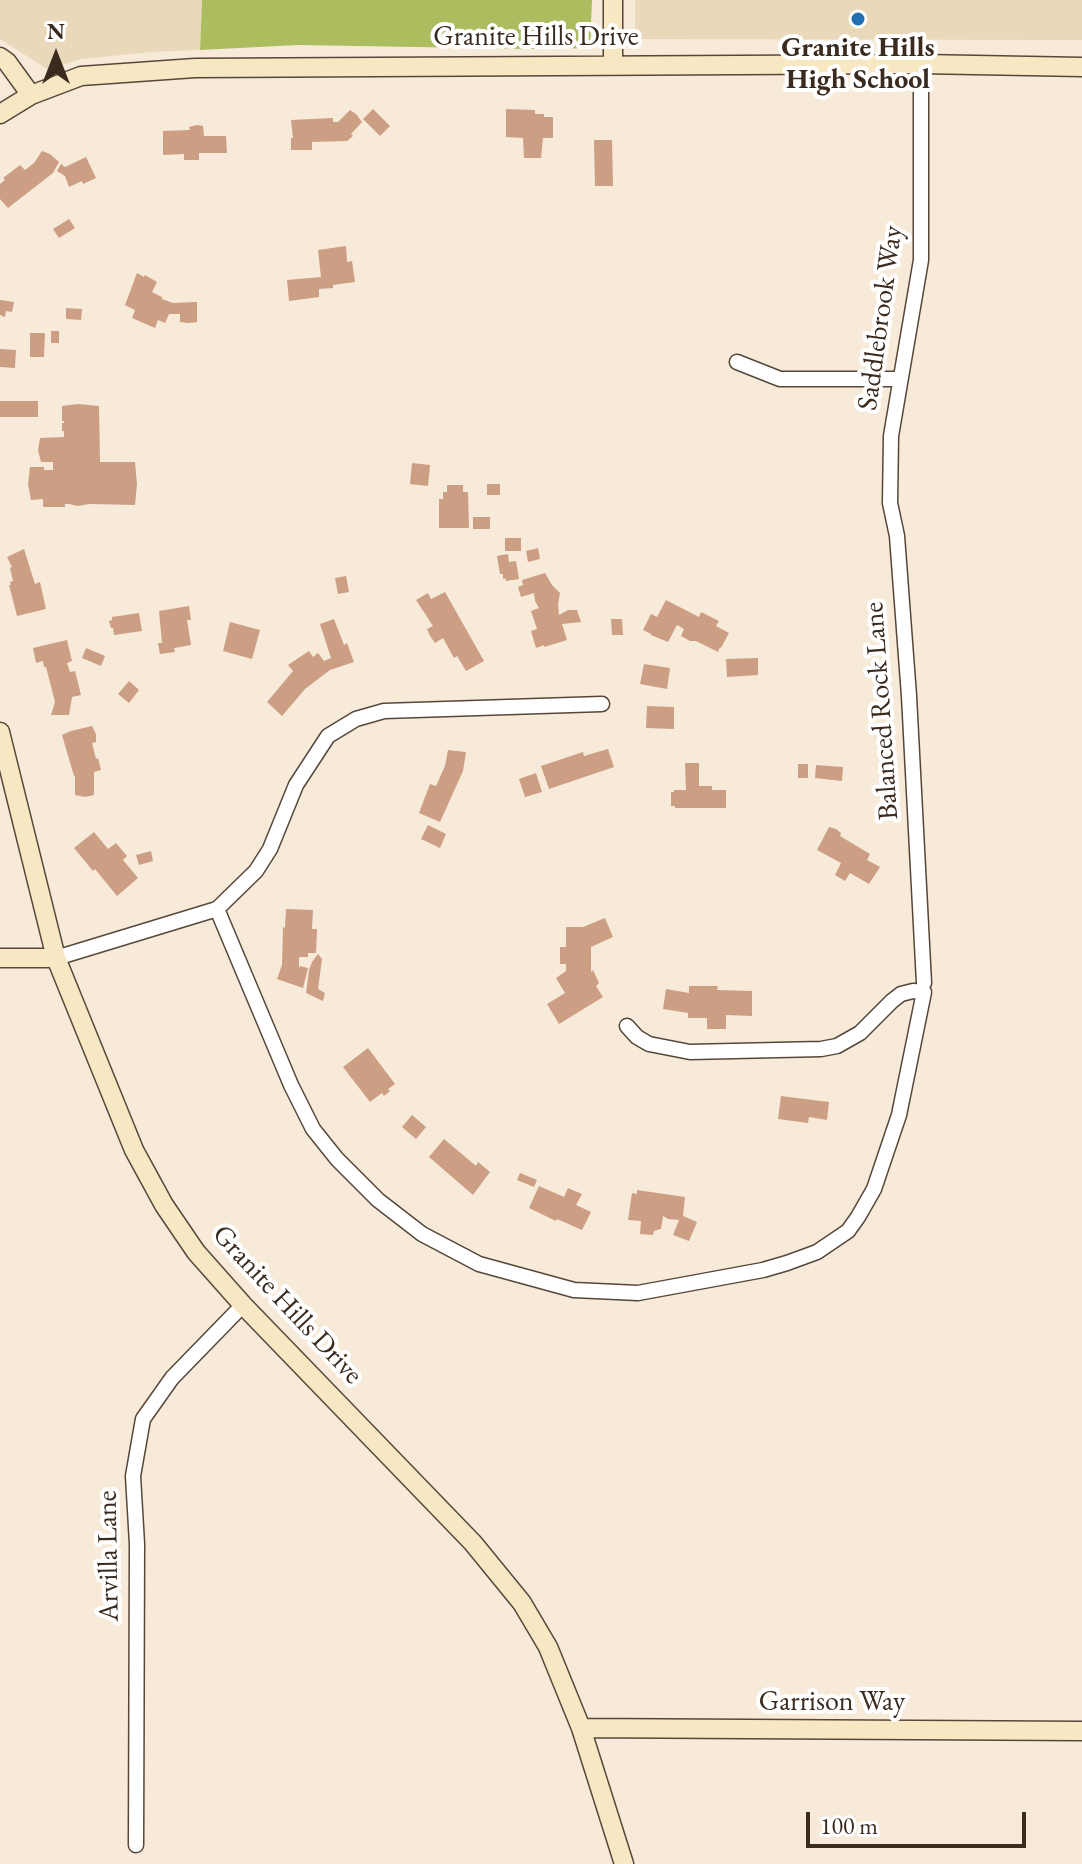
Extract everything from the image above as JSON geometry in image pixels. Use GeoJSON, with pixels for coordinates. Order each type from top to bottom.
{"type":"FeatureCollection","features":[{"type":"Feature","properties":{"kind":"street"},"geometry":{"type":"LineString","coordinates":[[613,0],[613,65]]}},
{"type":"Feature","properties":{"kind":"street"},"geometry":{"type":"LineString","coordinates":[[0,57],[31,95]]}},
{"type":"Feature","properties":{"kind":"street","name":"Granite Hills Drive"},"geometry":{"type":"LineString","coordinates":[[0,114],[31,95],[81,76],[195,68],[921,64],[1082,67]]}},
{"type":"Feature","properties":{"kind":"street","name":"Saddlebrook Way"},"geometry":{"type":"LineString","coordinates":[[891,436],[921,260],[921,64]]}},
{"type":"Feature","properties":{"kind":"street"},"geometry":{"type":"LineString","coordinates":[[737,362],[780,379],[900,379]]}},
{"type":"Feature","properties":{"kind":"street","name":"Balanced Rock Lane"},"geometry":{"type":"LineString","coordinates":[[217,909],[291,1085],[313,1129],[337,1159],[378,1200],[422,1234],[479,1264],[574,1290],[638,1293],[763,1270],[817,1252],[848,1231],[874,1189],[899,1115],[924,988],[909,696],[897,536],[890,503],[891,436]]}},
{"type":"Feature","properties":{"kind":"street"},"geometry":{"type":"LineString","coordinates":[[0,958],[56,958],[217,909],[256,871],[270,849],[296,785],[328,736],[356,719],[384,711],[602,704]]}},
{"type":"Feature","properties":{"kind":"street","name":"Granite Hills Drive"},"geometry":{"type":"LineString","coordinates":[[0,732],[56,958],[134,1150],[164,1205],[196,1252],[243,1305],[473,1543],[522,1603],[548,1647],[581,1728],[624,1864]]}},
{"type":"Feature","properties":{"kind":"street"},"geometry":{"type":"LineString","coordinates":[[627,1026],[649,1044],[690,1052],[821,1049],[837,1046],[860,1033],[901,994],[924,988]]}},
{"type":"Feature","properties":{"kind":"street","name":"Arvilla Lane"},"geometry":{"type":"LineString","coordinates":[[136,1845],[137,1544],[133,1476],[143,1419],[172,1378],[243,1305]]}},
{"type":"Feature","properties":{"kind":"street","name":"Garrison Way"},"geometry":{"type":"LineString","coordinates":[[581,1728],[1082,1731]]}},
{"type":"Feature","properties":{"kind":"shaded area"},"geometry":{"type":"Polygon","coordinates":[[[0,0],[202,0],[200,50],[82,59],[47,69],[0,39],[0,0]]]}},
{"type":"Feature","properties":{"kind":"shaded area","name":"Granite Hills High School"},"geometry":{"type":"Polygon","coordinates":[[[635,0],[1082,0],[1082,40],[635,39],[635,0]]]}},
{"type":"Feature","properties":{"kind":"green space"},"geometry":{"type":"Polygon","coordinates":[[[202,0],[592,0],[590,48],[298,45],[200,50],[202,0]]]}},
{"type":"Feature","properties":{"kind":"building"},"geometry":{"type":"Polygon","coordinates":[[[373,109],[390,126],[380,136],[363,119],[373,109]]]}},
{"type":"Feature","properties":{"kind":"building"},"geometry":{"type":"Polygon","coordinates":[[[506,109],[535,110],[535,114],[553,117],[553,138],[543,138],[541,158],[524,158],[523,138],[506,137],[506,109]]]}},
{"type":"Feature","properties":{"kind":"building"},"geometry":{"type":"Polygon","coordinates":[[[350,110],[362,122],[347,141],[312,142],[312,150],[291,150],[291,120],[333,118],[333,122],[338,122],[350,110]]]}},
{"type":"Feature","properties":{"kind":"building"},"geometry":{"type":"Polygon","coordinates":[[[203,126],[204,136],[226,136],[227,153],[199,153],[199,160],[184,160],[184,154],[163,155],[163,131],[190,130],[189,127],[203,126]]]}},
{"type":"Feature","properties":{"kind":"building"},"geometry":{"type":"Polygon","coordinates":[[[594,140],[612,140],[613,186],[595,186],[594,140]]]}},
{"type":"Feature","properties":{"kind":"building"},"geometry":{"type":"Polygon","coordinates":[[[42,151],[59,162],[53,173],[8,208],[0,199],[3,178],[20,165],[25,170],[42,151]]]}},
{"type":"Feature","properties":{"kind":"building"},"geometry":{"type":"Polygon","coordinates":[[[86,157],[96,178],[69,187],[65,176],[57,171],[61,164],[65,167],[86,157]]]}},
{"type":"Feature","properties":{"kind":"building"},"geometry":{"type":"Polygon","coordinates":[[[69,219],[75,228],[59,238],[53,229],[69,219]]]}},
{"type":"Feature","properties":{"kind":"building"},"geometry":{"type":"Polygon","coordinates":[[[346,246],[347,262],[352,261],[355,282],[319,289],[319,297],[289,301],[287,280],[321,277],[318,250],[346,246]]]}},
{"type":"Feature","properties":{"kind":"building"},"geometry":{"type":"Polygon","coordinates":[[[137,273],[157,282],[152,292],[162,299],[173,303],[197,302],[197,322],[180,322],[180,314],[169,314],[165,323],[158,320],[155,328],[132,318],[135,310],[125,305],[137,273]]]}},
{"type":"Feature","properties":{"kind":"building"},"geometry":{"type":"Polygon","coordinates":[[[0,300],[14,302],[12,312],[6,311],[5,317],[0,315],[0,300]]]}},
{"type":"Feature","properties":{"kind":"building"},"geometry":{"type":"Polygon","coordinates":[[[66,308],[82,309],[81,320],[66,319],[66,308]]]}},
{"type":"Feature","properties":{"kind":"building"},"geometry":{"type":"Polygon","coordinates":[[[51,331],[59,331],[59,343],[51,343],[51,331]]]}},
{"type":"Feature","properties":{"kind":"building"},"geometry":{"type":"Polygon","coordinates":[[[30,333],[45,333],[44,357],[30,357],[30,333]]]}},
{"type":"Feature","properties":{"kind":"building"},"geometry":{"type":"Polygon","coordinates":[[[0,349],[16,350],[15,368],[0,367],[0,349]]]}},
{"type":"Feature","properties":{"kind":"building"},"geometry":{"type":"Polygon","coordinates":[[[0,401],[38,401],[38,417],[0,417],[0,401]]]}},
{"type":"Feature","properties":{"kind":"building"},"geometry":{"type":"Polygon","coordinates":[[[62,406],[99,406],[100,462],[135,462],[135,505],[65,504],[65,507],[43,507],[43,499],[31,500],[28,484],[30,467],[53,470],[53,462],[41,462],[38,450],[40,438],[64,437],[62,406]]]}},
{"type":"Feature","properties":{"kind":"building"},"geometry":{"type":"Polygon","coordinates":[[[412,463],[430,465],[428,486],[410,484],[412,463]]]}},
{"type":"Feature","properties":{"kind":"building"},"geometry":{"type":"Polygon","coordinates":[[[487,484],[500,484],[500,495],[487,495],[487,484]]]}},
{"type":"Feature","properties":{"kind":"building"},"geometry":{"type":"Polygon","coordinates":[[[447,485],[463,485],[463,492],[468,492],[469,528],[439,528],[439,499],[443,499],[443,492],[447,492],[447,485]]]}},
{"type":"Feature","properties":{"kind":"building"},"geometry":{"type":"Polygon","coordinates":[[[473,517],[490,517],[490,529],[473,529],[473,517]]]}},
{"type":"Feature","properties":{"kind":"building"},"geometry":{"type":"Polygon","coordinates":[[[505,538],[521,538],[521,551],[505,551],[505,538]]]}},
{"type":"Feature","properties":{"kind":"building"},"geometry":{"type":"Polygon","coordinates":[[[538,548],[540,559],[528,562],[526,551],[538,548]]]}},
{"type":"Feature","properties":{"kind":"building"},"geometry":{"type":"Polygon","coordinates":[[[24,549],[35,584],[40,582],[46,609],[17,616],[9,585],[13,581],[12,567],[7,557],[24,549]]]}},
{"type":"Feature","properties":{"kind":"building"},"geometry":{"type":"Polygon","coordinates":[[[508,554],[509,562],[516,561],[519,579],[506,581],[500,574],[497,556],[508,554]]]}},
{"type":"Feature","properties":{"kind":"building"},"geometry":{"type":"Polygon","coordinates":[[[545,573],[560,593],[559,615],[568,610],[577,610],[581,622],[562,624],[567,640],[536,648],[531,631],[537,629],[531,611],[539,608],[534,593],[521,597],[518,587],[523,585],[522,580],[545,573]]]}},
{"type":"Feature","properties":{"kind":"building"},"geometry":{"type":"Polygon","coordinates":[[[346,576],[349,592],[338,594],[335,578],[346,576]]]}},
{"type":"Feature","properties":{"kind":"building"},"geometry":{"type":"Polygon","coordinates":[[[445,592],[484,661],[466,671],[457,656],[454,658],[443,638],[435,643],[430,636],[427,629],[433,626],[416,600],[428,593],[431,599],[445,592]]]}},
{"type":"Feature","properties":{"kind":"building"},"geometry":{"type":"Polygon","coordinates":[[[666,600],[699,617],[701,612],[719,621],[716,626],[729,633],[718,652],[681,636],[684,629],[677,625],[668,642],[643,630],[651,614],[657,617],[666,600]]]}},
{"type":"Feature","properties":{"kind":"building"},"geometry":{"type":"Polygon","coordinates":[[[189,606],[191,620],[187,620],[191,645],[160,654],[159,611],[189,606]]]}},
{"type":"Feature","properties":{"kind":"building"},"geometry":{"type":"Polygon","coordinates":[[[139,613],[142,631],[114,635],[109,621],[112,617],[139,613]]]}},
{"type":"Feature","properties":{"kind":"building"},"geometry":{"type":"Polygon","coordinates":[[[334,619],[354,662],[330,670],[305,689],[282,716],[267,702],[293,671],[288,665],[309,651],[313,657],[318,653],[324,661],[331,658],[320,624],[334,619]]]}},
{"type":"Feature","properties":{"kind":"building"},"geometry":{"type":"Polygon","coordinates":[[[611,619],[622,619],[623,635],[612,635],[611,619]]]}},
{"type":"Feature","properties":{"kind":"building"},"geometry":{"type":"Polygon","coordinates":[[[230,622],[260,630],[252,659],[223,651],[230,622]]]}},
{"type":"Feature","properties":{"kind":"building"},"geometry":{"type":"Polygon","coordinates":[[[67,640],[72,661],[67,663],[70,672],[75,671],[81,695],[72,697],[69,715],[51,715],[55,702],[46,667],[43,661],[36,663],[33,648],[67,640]]]}},
{"type":"Feature","properties":{"kind":"building"},"geometry":{"type":"Polygon","coordinates":[[[86,648],[105,656],[101,666],[82,658],[86,648]]]}},
{"type":"Feature","properties":{"kind":"building"},"geometry":{"type":"Polygon","coordinates":[[[758,658],[758,675],[727,677],[726,659],[758,658]]]}},
{"type":"Feature","properties":{"kind":"building"},"geometry":{"type":"Polygon","coordinates":[[[644,664],[670,668],[667,689],[640,684],[644,664]]]}},
{"type":"Feature","properties":{"kind":"building"},"geometry":{"type":"Polygon","coordinates":[[[129,681],[139,690],[129,703],[118,694],[129,681]]]}},
{"type":"Feature","properties":{"kind":"building"},"geometry":{"type":"Polygon","coordinates":[[[647,706],[674,707],[674,729],[646,728],[647,706]]]}},
{"type":"Feature","properties":{"kind":"building"},"geometry":{"type":"Polygon","coordinates":[[[92,726],[96,742],[92,743],[101,770],[94,772],[94,795],[85,797],[75,795],[75,776],[62,735],[92,726]]]}},
{"type":"Feature","properties":{"kind":"building"},"geometry":{"type":"Polygon","coordinates":[[[608,749],[614,767],[549,789],[541,766],[583,752],[584,756],[608,749]]]}},
{"type":"Feature","properties":{"kind":"building"},"geometry":{"type":"Polygon","coordinates":[[[448,750],[466,752],[463,771],[440,822],[419,813],[430,784],[436,786],[448,750]]]}},
{"type":"Feature","properties":{"kind":"building"},"geometry":{"type":"Polygon","coordinates":[[[685,763],[699,763],[699,786],[726,790],[726,808],[671,806],[671,792],[686,790],[685,763]]]}},
{"type":"Feature","properties":{"kind":"building"},"geometry":{"type":"Polygon","coordinates":[[[798,764],[808,764],[808,778],[798,778],[798,764]]]}},
{"type":"Feature","properties":{"kind":"building"},"geometry":{"type":"Polygon","coordinates":[[[816,765],[843,767],[842,781],[815,778],[816,765]]]}},
{"type":"Feature","properties":{"kind":"building"},"geometry":{"type":"Polygon","coordinates":[[[536,773],[542,792],[525,797],[519,779],[536,773]]]}},
{"type":"Feature","properties":{"kind":"building"},"geometry":{"type":"Polygon","coordinates":[[[428,825],[446,834],[440,848],[421,839],[428,825]]]}},
{"type":"Feature","properties":{"kind":"building"},"geometry":{"type":"Polygon","coordinates":[[[829,827],[870,854],[867,860],[880,867],[869,884],[850,873],[845,881],[835,875],[841,863],[817,850],[829,827]]]}},
{"type":"Feature","properties":{"kind":"building"},"geometry":{"type":"Polygon","coordinates":[[[94,832],[108,849],[116,843],[127,856],[123,860],[138,878],[117,896],[74,848],[94,832]]]}},
{"type":"Feature","properties":{"kind":"building"},"geometry":{"type":"Polygon","coordinates":[[[151,851],[153,861],[139,865],[136,855],[151,851]]]}},
{"type":"Feature","properties":{"kind":"building"},"geometry":{"type":"Polygon","coordinates":[[[286,909],[313,910],[312,929],[317,929],[316,953],[299,957],[299,968],[308,968],[303,988],[277,979],[282,965],[286,909]]]}},
{"type":"Feature","properties":{"kind":"building"},"geometry":{"type":"Polygon","coordinates":[[[605,918],[613,937],[591,947],[591,972],[593,970],[599,983],[596,986],[603,997],[559,1024],[547,1004],[565,993],[556,978],[566,971],[566,964],[560,964],[560,947],[566,947],[566,927],[583,927],[605,918]]]}},
{"type":"Feature","properties":{"kind":"building"},"geometry":{"type":"Polygon","coordinates":[[[318,954],[322,959],[318,989],[325,993],[323,1001],[306,993],[309,970],[318,954]]]}},
{"type":"Feature","properties":{"kind":"building"},"geometry":{"type":"Polygon","coordinates":[[[689,986],[752,991],[752,1016],[726,1015],[726,1029],[707,1029],[707,1018],[688,1018],[688,1013],[663,1009],[666,989],[689,993],[689,986]]]}},
{"type":"Feature","properties":{"kind":"building"},"geometry":{"type":"Polygon","coordinates":[[[368,1048],[395,1084],[384,1096],[382,1093],[370,1102],[343,1067],[368,1048]]]}},
{"type":"Feature","properties":{"kind":"building"},"geometry":{"type":"Polygon","coordinates":[[[781,1096],[829,1102],[827,1120],[809,1117],[808,1123],[778,1119],[781,1096]]]}},
{"type":"Feature","properties":{"kind":"building"},"geometry":{"type":"Polygon","coordinates":[[[412,1115],[426,1127],[416,1139],[402,1127],[412,1115]]]}},
{"type":"Feature","properties":{"kind":"building"},"geometry":{"type":"Polygon","coordinates":[[[444,1139],[476,1166],[478,1162],[490,1172],[473,1195],[429,1157],[444,1139]]]}},
{"type":"Feature","properties":{"kind":"building"},"geometry":{"type":"Polygon","coordinates":[[[520,1173],[537,1180],[534,1187],[517,1180],[520,1173]]]}},
{"type":"Feature","properties":{"kind":"building"},"geometry":{"type":"Polygon","coordinates":[[[539,1186],[564,1197],[568,1188],[582,1194],[576,1205],[591,1212],[582,1230],[529,1208],[539,1186]]]}},
{"type":"Feature","properties":{"kind":"building"},"geometry":{"type":"Polygon","coordinates":[[[637,1190],[685,1197],[683,1216],[697,1222],[689,1241],[673,1235],[679,1220],[663,1216],[661,1229],[654,1231],[653,1235],[640,1234],[641,1221],[628,1220],[632,1193],[637,1194],[637,1190]]]}},
{"type":"Feature","properties":{"kind":"place","name":"Granite Hills High School"},"geometry":{"type":"Point","coordinates":[858,19]}}]}
